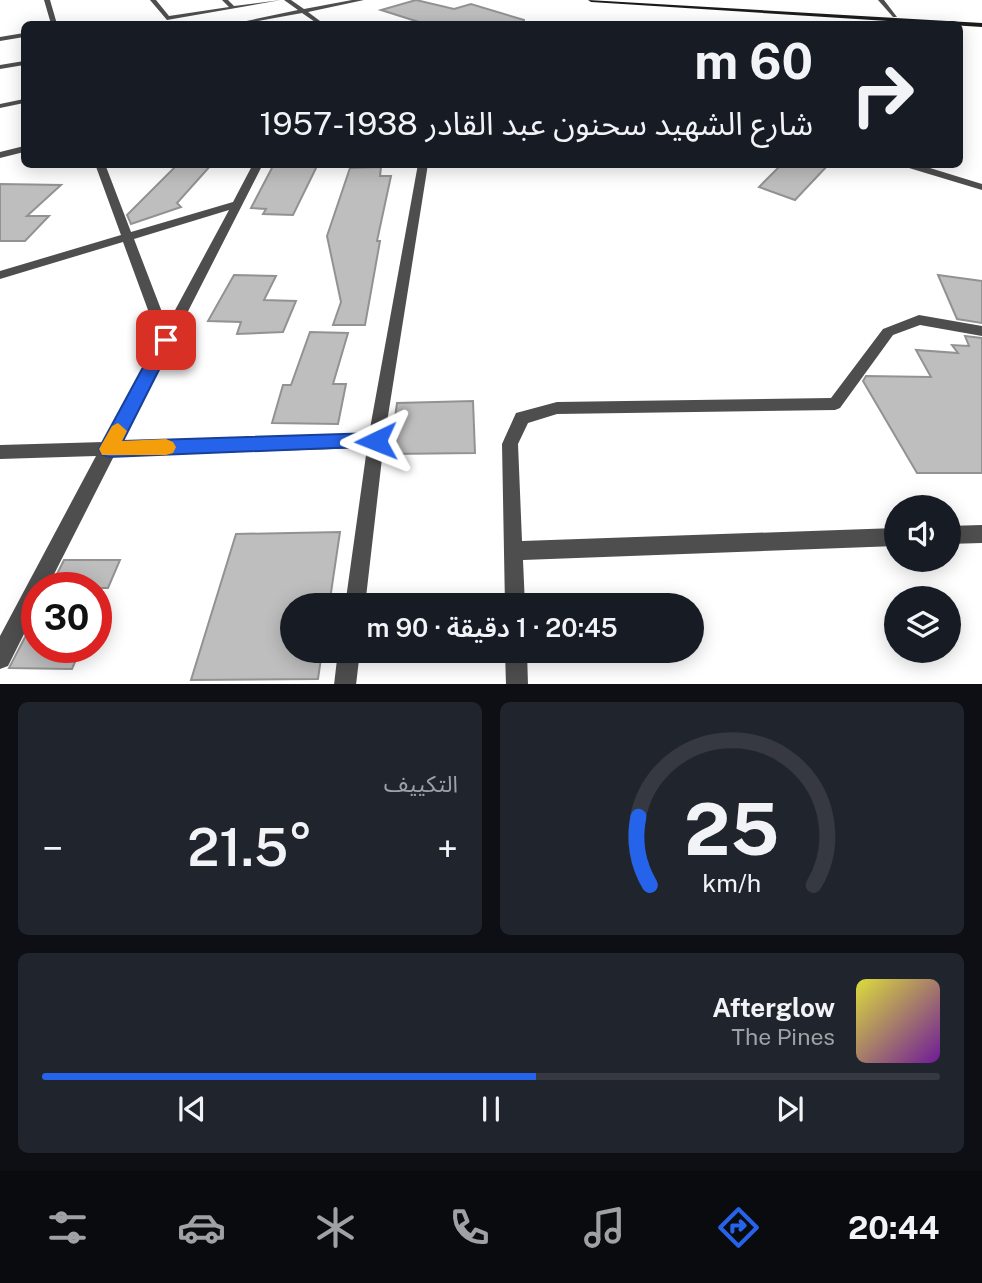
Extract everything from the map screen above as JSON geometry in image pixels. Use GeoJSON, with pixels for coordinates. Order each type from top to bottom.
{"type":"FeatureCollection","features":[{"type":"Feature","properties":{"kind":"street"},"geometry":{"type":"LineString","coordinates":[[47,0],[53,21]]}},
{"type":"Feature","properties":{"kind":"street"},"geometry":{"type":"LineString","coordinates":[[153,0],[167,18],[278,0]]}},
{"type":"Feature","properties":{"kind":"street"},"geometry":{"type":"LineString","coordinates":[[225,0],[233,8]]}},
{"type":"Feature","properties":{"kind":"street"},"geometry":{"type":"LineString","coordinates":[[288,0],[317,21]]}},
{"type":"Feature","properties":{"kind":"street"},"geometry":{"type":"LineString","coordinates":[[252,21],[361,0]]}},
{"type":"Feature","properties":{"kind":"street"},"geometry":{"type":"LineString","coordinates":[[591,0],[648,1],[957,21]]}},
{"type":"Feature","properties":{"kind":"street"},"geometry":{"type":"LineString","coordinates":[[638,0],[952,21]]}},
{"type":"Feature","properties":{"kind":"street"},"geometry":{"type":"LineString","coordinates":[[881,0],[895,16]]}},
{"type":"Feature","properties":{"kind":"street"},"geometry":{"type":"LineString","coordinates":[[963,21],[982,23]]}},
{"type":"Feature","properties":{"kind":"street"},"geometry":{"type":"LineString","coordinates":[[963,22],[982,23]]}},
{"type":"Feature","properties":{"kind":"street"},"geometry":{"type":"LineString","coordinates":[[0,39],[21,36]]}},
{"type":"Feature","properties":{"kind":"street"},"geometry":{"type":"LineString","coordinates":[[0,67],[21,64]]}},
{"type":"Feature","properties":{"kind":"street"},"geometry":{"type":"LineString","coordinates":[[0,106],[21,102]]}},
{"type":"Feature","properties":{"kind":"street"},"geometry":{"type":"LineString","coordinates":[[0,155],[21,150]]}},
{"type":"Feature","properties":{"kind":"street"},"geometry":{"type":"LineString","coordinates":[[102,168],[166,340]]}},
{"type":"Feature","properties":{"kind":"street"},"geometry":{"type":"LineString","coordinates":[[0,658],[256,168]]}},
{"type":"Feature","properties":{"kind":"street"},"geometry":{"type":"LineString","coordinates":[[357,593],[376,441],[422,168]]}},
{"type":"Feature","properties":{"kind":"street"},"geometry":{"type":"LineString","coordinates":[[919,168],[982,187]]}},
{"type":"Feature","properties":{"kind":"street"},"geometry":{"type":"LineString","coordinates":[[0,275],[237,204]]}},
{"type":"Feature","properties":{"kind":"street"},"geometry":{"type":"LineString","coordinates":[[515,593],[510,444],[522,418],[557,408],[835,404],[888,332],[919,320],[982,331]]}},
{"type":"Feature","properties":{"kind":"street"},"geometry":{"type":"LineString","coordinates":[[0,452],[376,441]]}},
{"type":"Feature","properties":{"kind":"street"},"geometry":{"type":"LineString","coordinates":[[961,535],[982,534]]}},
{"type":"Feature","properties":{"kind":"street"},"geometry":{"type":"LineString","coordinates":[[513,551],[884,537]]}},
{"type":"Feature","properties":{"kind":"street"},"geometry":{"type":"LineString","coordinates":[[345,684],[348,663]]}},
{"type":"Feature","properties":{"kind":"street"},"geometry":{"type":"LineString","coordinates":[[516,663],[517,684]]}},
{"type":"Feature","properties":{"kind":"building"},"geometry":{"type":"Polygon","coordinates":[[[416,0],[454,9],[471,4],[524,20],[416,21],[381,10],[416,0]]]}},
{"type":"Feature","properties":{"kind":"building"},"geometry":{"type":"Polygon","coordinates":[[[174,168],[208,168],[177,203],[181,207],[131,224],[127,215],[174,168]]]}},
{"type":"Feature","properties":{"kind":"building"},"geometry":{"type":"Polygon","coordinates":[[[272,168],[316,168],[293,215],[263,214],[266,209],[251,208],[272,168]]]}},
{"type":"Feature","properties":{"kind":"building"},"geometry":{"type":"Polygon","coordinates":[[[350,168],[381,168],[380,176],[391,176],[377,241],[380,241],[365,325],[333,325],[341,302],[327,236],[350,168]]]}},
{"type":"Feature","properties":{"kind":"building"},"geometry":{"type":"Polygon","coordinates":[[[778,168],[825,168],[795,200],[759,187],[778,168]]]}},
{"type":"Feature","properties":{"kind":"building"},"geometry":{"type":"Polygon","coordinates":[[[0,184],[61,185],[27,216],[49,216],[25,241],[0,241],[0,184]]]}},
{"type":"Feature","properties":{"kind":"building"},"geometry":{"type":"Polygon","coordinates":[[[234,275],[276,276],[264,300],[296,301],[283,332],[237,334],[241,322],[208,321],[234,275]]]}},
{"type":"Feature","properties":{"kind":"building"},"geometry":{"type":"Polygon","coordinates":[[[938,275],[982,281],[982,323],[957,319],[938,275]]]}},
{"type":"Feature","properties":{"kind":"building"},"geometry":{"type":"Polygon","coordinates":[[[310,332],[348,333],[333,384],[346,384],[338,424],[272,423],[283,385],[291,385],[310,332]]]}},
{"type":"Feature","properties":{"kind":"building"},"geometry":{"type":"Polygon","coordinates":[[[965,336],[982,338],[982,473],[917,473],[863,381],[866,376],[931,377],[916,350],[958,353],[952,345],[969,346],[965,336]]]}},
{"type":"Feature","properties":{"kind":"building"},"geometry":{"type":"Polygon","coordinates":[[[473,401],[475,453],[390,454],[397,403],[473,401]]]}},
{"type":"Feature","properties":{"kind":"building"},"geometry":{"type":"Polygon","coordinates":[[[340,532],[331,593],[280,593],[280,663],[320,663],[318,679],[191,680],[236,534],[340,532]]]}},
{"type":"Feature","properties":{"kind":"building"},"geometry":{"type":"Polygon","coordinates":[[[64,560],[120,560],[112,579],[112,572],[58,572],[64,560]]]}},
{"type":"Feature","properties":{"kind":"building"},"geometry":{"type":"Polygon","coordinates":[[[21,645],[21,663],[75,663],[72,669],[9,668],[21,645]]]}},
{"type":"Feature","properties":{"kind":"slow traffic"},"geometry":{"type":"LineString","coordinates":[[118,431],[109,449],[166,447]]}},
{"type":"Feature","properties":{"kind":"route"},"geometry":{"type":"LineString","coordinates":[[166,340],[109,449],[376,441]]}}]}
